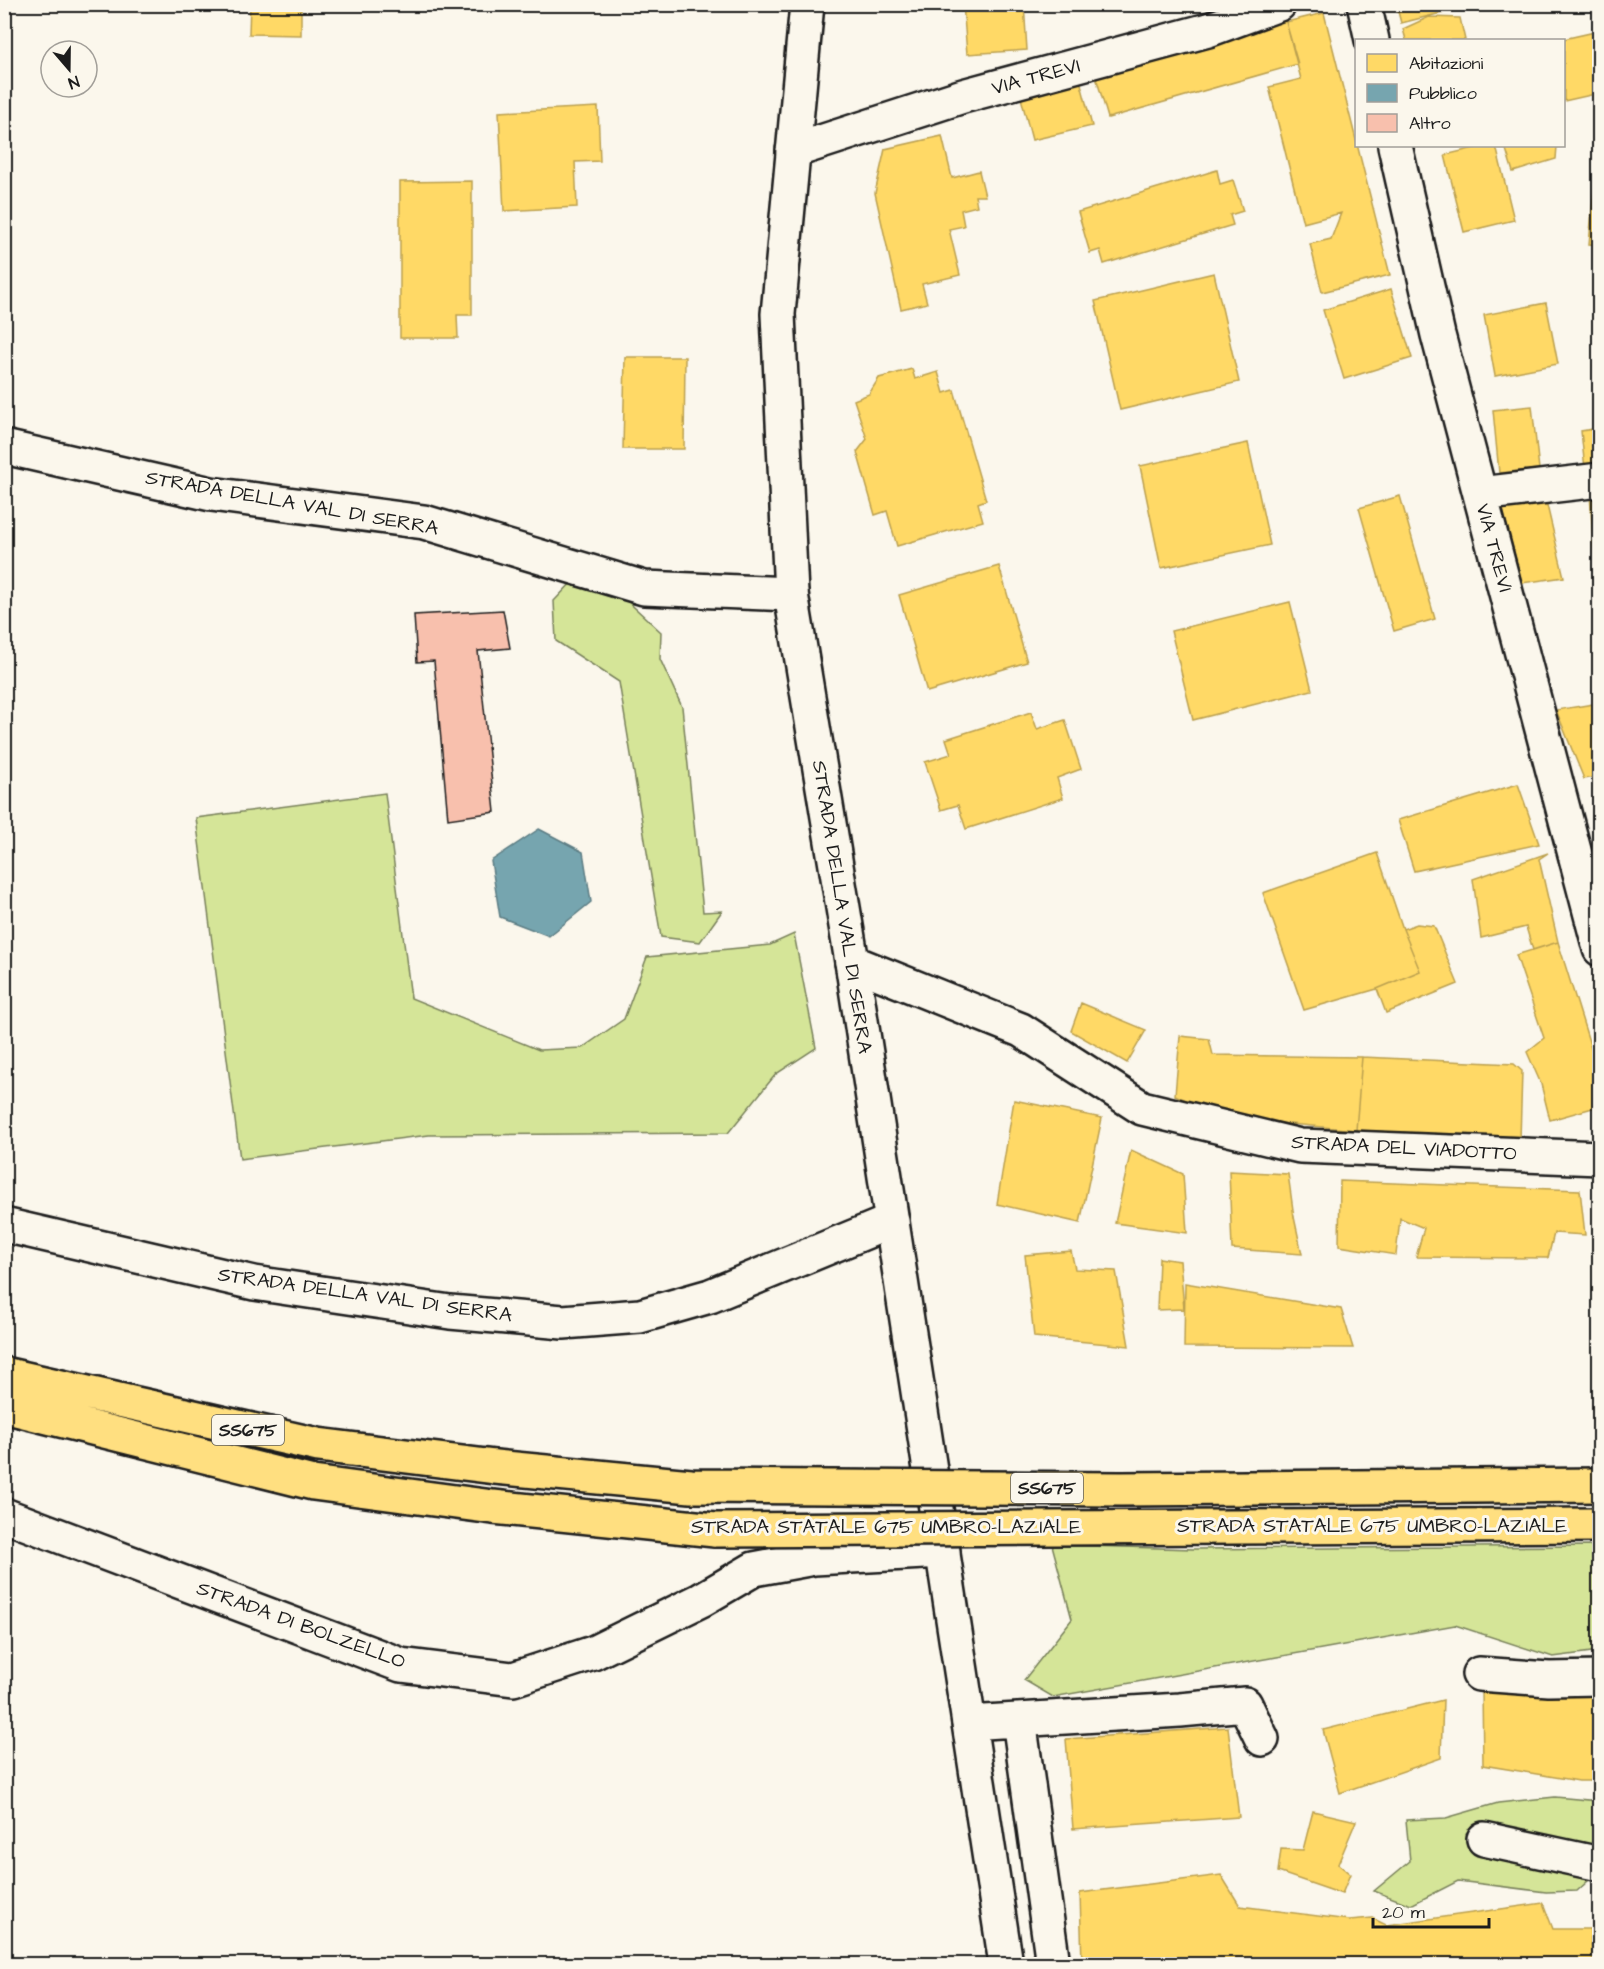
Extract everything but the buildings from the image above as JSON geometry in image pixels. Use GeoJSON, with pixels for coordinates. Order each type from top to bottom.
{"type":"FeatureCollection","features":[{"type":"Feature","properties":{"kind":"highway","name":"STRADA STATALE 675 UMBRO-LAZIALE"},"geometry":{"type":"LineString","coordinates":[[4,1374],[318,1445],[495,1467],[691,1486],[1121,1489],[1599,1485]]}},
{"type":"Feature","properties":{"kind":"highway","name":"STRADA STATALE 675 UMBRO-LAZIALE"},"geometry":{"type":"LineString","coordinates":[[4,1406],[313,1483],[493,1507],[715,1530],[1599,1525]]}},
{"type":"Feature","properties":{"kind":"street","name":"STRADA DELLA VAL DI SERRA"},"geometry":{"type":"LineString","coordinates":[[807,4],[778,314],[791,594],[852,962],[1006,1965]]}},
{"type":"Feature","properties":{"kind":"street","name":"VIA TREVI"},"geometry":{"type":"LineString","coordinates":[[794,151],[963,96],[1208,30],[1279,4]]}},
{"type":"Feature","properties":{"kind":"street"},"geometry":{"type":"LineString","coordinates":[[1364,4],[1372,39]]}},
{"type":"Feature","properties":{"kind":"street","name":"VIA TREVI"},"geometry":{"type":"LineString","coordinates":[[1395,147],[1438,335],[1599,949]]}},
{"type":"Feature","properties":{"kind":"street","name":"STRADA DELLA VAL DI SERRA"},"geometry":{"type":"LineString","coordinates":[[4,447],[212,494],[424,522],[644,588],[791,594]]}},
{"type":"Feature","properties":{"kind":"street"},"geometry":{"type":"LineString","coordinates":[[1480,494],[1599,480]]}},
{"type":"Feature","properties":{"kind":"street","name":"STRADA DEL VIADOTTO"},"geometry":{"type":"LineString","coordinates":[[852,962],[1021,1030],[1142,1108],[1300,1146],[1599,1158]]}},
{"type":"Feature","properties":{"kind":"street","name":"STRADA DELLA VAL DI SERRA"},"geometry":{"type":"LineString","coordinates":[[4,1225],[254,1283],[450,1312],[563,1322],[640,1316],[710,1296],[892,1221]]}},
{"type":"Feature","properties":{"kind":"street","name":"STRADA DI BOLZELLO"},"geometry":{"type":"LineString","coordinates":[[4,1515],[401,1665],[513,1678],[593,1653],[700,1600],[754,1569],[814,1558],[943,1551]]}},
{"type":"Feature","properties":{"kind":"street"},"geometry":{"type":"LineString","coordinates":[[1479,1674],[1550,1679],[1599,1678]]}},
{"type":"Feature","properties":{"kind":"street"},"geometry":{"type":"LineString","coordinates":[[969,1723],[1245,1704],[1262,1739]]}},
{"type":"Feature","properties":{"kind":"street"},"geometry":{"type":"LineString","coordinates":[[1019,1720],[1053,1965]]}},
{"type":"Feature","properties":{"kind":"street"},"geometry":{"type":"LineString","coordinates":[[1484,1839],[1599,1864]]}},
{"type":"Feature","properties":{"kind":"green space"},"geometry":{"type":"Polygon","coordinates":[[[575,579],[624,598],[661,632],[660,659],[682,707],[703,912],[722,911],[700,942],[661,937],[619,682],[556,641],[554,601],[575,579]]]}},
{"type":"Feature","properties":{"kind":"green space"},"geometry":{"type":"Polygon","coordinates":[[[385,793],[411,998],[539,1050],[582,1048],[624,1019],[647,957],[770,945],[794,934],[816,1048],[776,1074],[728,1133],[429,1135],[240,1159],[196,818],[385,793]]]}},
{"type":"Feature","properties":{"kind":"green space"},"geometry":{"type":"Polygon","coordinates":[[[1052,1545],[1194,1549],[1599,1546],[1599,1651],[1553,1657],[1455,1625],[1053,1697],[1024,1680],[1072,1619],[1052,1545]]]}},
{"type":"Feature","properties":{"kind":"green space"},"geometry":{"type":"Polygon","coordinates":[[[1555,1797],[1599,1801],[1599,1871],[1577,1891],[1546,1892],[1458,1881],[1411,1905],[1374,1891],[1410,1861],[1406,1820],[1446,1818],[1498,1803],[1555,1797]]]}}]}
